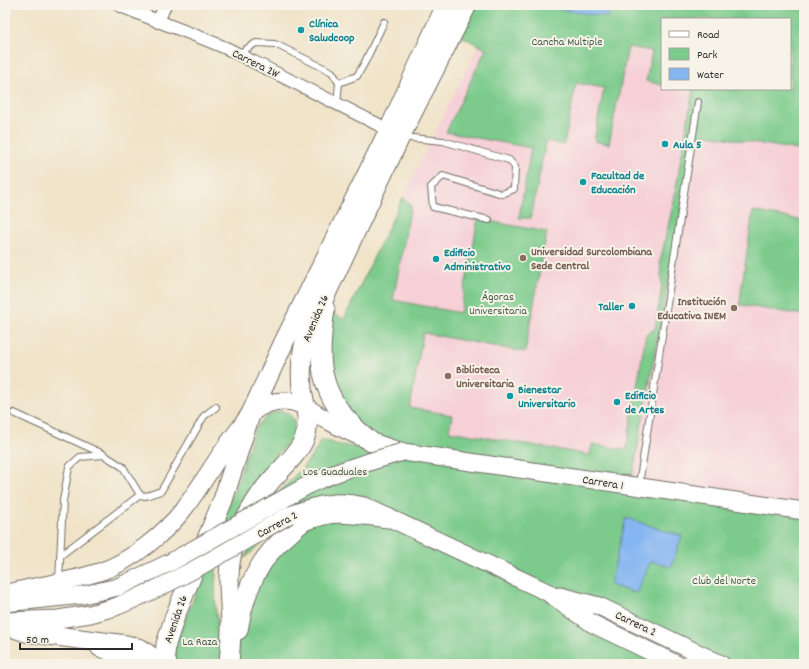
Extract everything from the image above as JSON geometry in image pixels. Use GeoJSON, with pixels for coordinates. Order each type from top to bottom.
{"type":"FeatureCollection","features":[{"type":"Feature","properties":{"kind":"main road","name":"Avenida 26"},"geometry":{"type":"LineString","coordinates":[[229,664],[231,628],[229,590],[231,560],[234,548],[262,492],[299,447],[305,436],[308,420],[302,390],[301,367],[303,347],[308,332],[395,133],[446,5]]}},
{"type":"Feature","properties":{"kind":"main road","name":"Avenida 26"},"geometry":{"type":"LineString","coordinates":[[167,664],[165,656],[166,644],[175,616],[223,500],[243,436],[252,413],[284,342],[395,133],[467,5]]}},
{"type":"Feature","properties":{"kind":"main road"},"geometry":{"type":"LineString","coordinates":[[329,286],[320,347],[322,371],[332,399],[344,417],[371,442]]}},
{"type":"Feature","properties":{"kind":"main road","name":"Carrera 1"},"geometry":{"type":"LineString","coordinates":[[252,413],[261,406],[284,401],[295,402],[334,424],[371,442],[403,452],[804,511]]}},
{"type":"Feature","properties":{"kind":"main road"},"geometry":{"type":"LineString","coordinates":[[5,594],[103,571],[140,550],[165,530],[183,510],[232,437],[252,413]]}},
{"type":"Feature","properties":{"kind":"main road","name":"Carrera 2"},"geometry":{"type":"LineString","coordinates":[[5,603],[83,595],[118,587],[172,562],[328,475],[403,452]]}},
{"type":"Feature","properties":{"kind":"main road","name":"Carrera 2"},"geometry":{"type":"LineString","coordinates":[[5,621],[58,619],[90,614],[116,607],[146,595],[178,578],[289,515],[335,502],[350,502],[364,506],[547,592],[593,624],[676,664]]}},
{"type":"Feature","properties":{"kind":"main road"},"geometry":{"type":"LineString","coordinates":[[229,664],[234,651],[242,610],[250,584],[260,565],[280,541],[304,521],[329,514],[388,518]]}},
{"type":"Feature","properties":{"kind":"main road","name":"Carrera 2"},"geometry":{"type":"LineString","coordinates":[[547,592],[599,606],[721,664]]}},
{"type":"Feature","properties":{"kind":"main road"},"geometry":{"type":"LineString","coordinates":[[5,625],[26,632],[126,645],[141,649],[161,664]]}},
{"type":"Feature","properties":{"kind":"main road"},"geometry":{"type":"LineString","coordinates":[[64,636],[107,649],[118,654],[131,664]]}},
{"type":"Feature","properties":{"kind":"street","name":"Carrera 2W"},"geometry":{"type":"LineString","coordinates":[[119,5],[158,22],[205,39],[238,54],[395,133]]}},
{"type":"Feature","properties":{"kind":"street"},"geometry":{"type":"LineString","coordinates":[[158,22],[165,5]]}},
{"type":"Feature","properties":{"kind":"lane"},"geometry":{"type":"LineString","coordinates":[[339,83],[357,76],[384,22]]}},
{"type":"Feature","properties":{"kind":"lane"},"geometry":{"type":"LineString","coordinates":[[238,54],[256,43],[275,44],[332,72],[339,83],[337,104]]}},
{"type":"Feature","properties":{"kind":"lane"},"geometry":{"type":"LineString","coordinates":[[639,487],[698,102]]}},
{"type":"Feature","properties":{"kind":"lane"},"geometry":{"type":"LineString","coordinates":[[395,133],[443,141],[509,160],[515,167],[514,189],[502,194],[443,176],[431,187],[433,207],[489,220]]}},
{"type":"Feature","properties":{"kind":"lane"},"geometry":{"type":"LineString","coordinates":[[61,555],[140,495],[146,496],[161,490],[204,416],[216,407]]}},
{"type":"Feature","properties":{"kind":"lane"},"geometry":{"type":"LineString","coordinates":[[14,413],[104,455],[123,467],[140,495]]}},
{"type":"Feature","properties":{"kind":"lane"},"geometry":{"type":"LineString","coordinates":[[59,581],[63,501],[69,467],[80,457],[104,455]]}},
{"type":"Feature","properties":{"kind":"shaded area","name":"Universidad Surcolombiana Sede Central"},"geometry":{"type":"Polygon","coordinates":[[[498,5],[804,5],[804,511],[631,483],[634,467],[403,431],[338,367],[403,197],[498,5]]]}},
{"type":"Feature","properties":{"kind":"green space"},"geometry":{"type":"Polygon","coordinates":[[[467,5],[804,5],[804,151],[696,133],[631,483],[804,511],[804,664],[717,664],[418,531],[676,664],[236,664],[242,610],[250,584],[304,521],[388,518],[373,500],[356,497],[299,510],[245,558],[261,520],[269,506],[312,456],[321,439],[336,444],[400,454],[352,421],[335,397],[319,307],[344,319],[403,197],[411,206],[393,300],[460,313],[478,219],[547,232],[525,352],[423,333],[410,408],[452,415],[449,431],[590,455],[592,444],[626,450],[646,334],[655,329],[662,286],[660,262],[673,205],[693,90],[791,90],[791,18],[661,18],[661,85],[646,81],[652,51],[628,47],[609,144],[594,141],[604,88],[576,83],[564,145],[546,141],[531,218],[519,218],[531,148],[446,132],[486,49],[453,32],[467,5]]]}},
{"type":"Feature","properties":{"kind":"green space"},"geometry":{"type":"Polygon","coordinates":[[[753,211],[804,221],[804,315],[740,305],[753,211]]]}},
{"type":"Feature","properties":{"kind":"green space","name":"La Raza"},"geometry":{"type":"Polygon","coordinates":[[[281,411],[291,415],[294,423],[294,433],[289,442],[272,460],[245,497],[226,537],[218,559],[215,598],[221,639],[220,658],[217,664],[176,664],[174,655],[175,643],[193,600],[237,483],[254,431],[266,418],[273,413],[281,411]]]}},
{"type":"Feature","properties":{"kind":"water"},"geometry":{"type":"Polygon","coordinates":[[[609,5],[608,17],[539,6],[609,5]]]}},
{"type":"Feature","properties":{"kind":"water"},"geometry":{"type":"Polygon","coordinates":[[[626,518],[682,536],[671,567],[651,561],[636,593],[610,585],[626,518]]]}},
{"type":"Feature","properties":{"kind":"place","name":"Clínica Saludcoop"},"geometry":{"type":"Point","coordinates":[301,30]}},
{"type":"Feature","properties":{"kind":"place","name":"Aula 5"},"geometry":{"type":"Point","coordinates":[665,144]}},
{"type":"Feature","properties":{"kind":"place","name":"Facultad de Educación"},"geometry":{"type":"Point","coordinates":[583,182]}},
{"type":"Feature","properties":{"kind":"place","name":"Universidad Surcolombiana Sede Central"},"geometry":{"type":"Point","coordinates":[523,258]}},
{"type":"Feature","properties":{"kind":"place","name":"Edificio Administrativo"},"geometry":{"type":"Point","coordinates":[436,259]}},
{"type":"Feature","properties":{"kind":"place","name":"Taller"},"geometry":{"type":"Point","coordinates":[632,306]}},
{"type":"Feature","properties":{"kind":"place","name":"Institución Educativa INEM"},"geometry":{"type":"Point","coordinates":[734,308]}},
{"type":"Feature","properties":{"kind":"place","name":"Biblioteca Universitaria"},"geometry":{"type":"Point","coordinates":[448,376]}},
{"type":"Feature","properties":{"kind":"place","name":"Bienestar Universitario"},"geometry":{"type":"Point","coordinates":[510,396]}},
{"type":"Feature","properties":{"kind":"place","name":"Edificio de Artes"},"geometry":{"type":"Point","coordinates":[617,402]}},
{"type":"Feature","properties":{"kind":"park label","name":"Cancha Multiple"},"geometry":{"type":"Point","coordinates":[567,41]}},
{"type":"Feature","properties":{"kind":"park label","name":"Ágoras Universitaria"},"geometry":{"type":"Point","coordinates":[498,303]}},
{"type":"Feature","properties":{"kind":"park label","name":"Los Guaduales"},"geometry":{"type":"Point","coordinates":[335,471]}},
{"type":"Feature","properties":{"kind":"park label","name":"Club del Norte"},"geometry":{"type":"Point","coordinates":[724,580]}}]}
